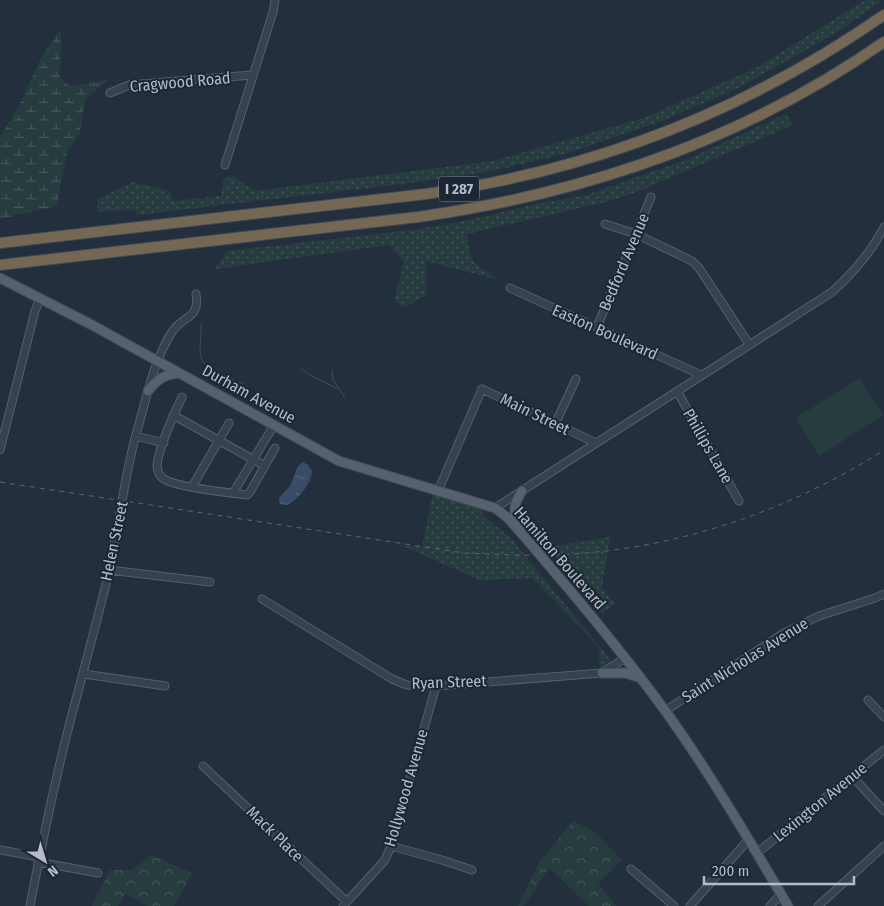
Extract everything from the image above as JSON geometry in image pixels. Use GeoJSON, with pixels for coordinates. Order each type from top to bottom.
{"type":"FeatureCollection","features":[{"type":"Feature","properties":{"kind":"highway","name":"I 287"},"geometry":{"type":"LineString","coordinates":[[0,243],[426,194],[544,172],[638,143],[712,114],[787,76],[829,52],[884,15]]}},
{"type":"Feature","properties":{"kind":"highway","name":"I 287"},"geometry":{"type":"LineString","coordinates":[[2,265],[418,217],[476,208],[569,188],[634,168],[720,134],[822,82],[884,42]]}},
{"type":"Feature","properties":{"kind":"main road","name":"Durham Avenue"},"geometry":{"type":"LineString","coordinates":[[0,278],[92,325],[156,362],[339,461],[495,508]]}},
{"type":"Feature","properties":{"kind":"main road"},"geometry":{"type":"LineString","coordinates":[[148,391],[155,381],[162,376],[179,373]]}},
{"type":"Feature","properties":{"kind":"main road"},"geometry":{"type":"LineString","coordinates":[[522,490],[515,501],[514,508],[526,539]]}},
{"type":"Feature","properties":{"kind":"main road","name":"Hamilton Boulevard"},"geometry":{"type":"LineString","coordinates":[[495,508],[508,518],[606,633],[665,711],[728,805],[788,906]]}},
{"type":"Feature","properties":{"kind":"main road"},"geometry":{"type":"LineString","coordinates":[[602,673],[625,673],[640,678]]}},
{"type":"Feature","properties":{"kind":"street","name":"Cragwood Road"},"geometry":{"type":"LineString","coordinates":[[226,165],[252,75],[273,12],[274,0]]}},
{"type":"Feature","properties":{"kind":"street","name":"Cragwood Road"},"geometry":{"type":"LineString","coordinates":[[110,93],[129,85],[252,75]]}},
{"type":"Feature","properties":{"kind":"street","name":"Bedford Avenue"},"geometry":{"type":"LineString","coordinates":[[597,328],[651,197]]}},
{"type":"Feature","properties":{"kind":"street"},"geometry":{"type":"LineString","coordinates":[[605,224],[636,234],[692,261],[699,268],[748,344]]}},
{"type":"Feature","properties":{"kind":"street","name":"Hamilton Boulevard"},"geometry":{"type":"LineString","coordinates":[[495,508],[748,344],[832,292],[852,274],[866,257],[884,228]]}},
{"type":"Feature","properties":{"kind":"street","name":"Easton Boulevard"},"geometry":{"type":"LineString","coordinates":[[510,288],[701,375]]}},
{"type":"Feature","properties":{"kind":"street","name":"Helen Street"},"geometry":{"type":"LineString","coordinates":[[39,859],[71,719],[109,570],[136,436],[156,362],[172,331],[177,325],[190,318],[193,313],[197,302],[196,294]]}},
{"type":"Feature","properties":{"kind":"street"},"geometry":{"type":"LineString","coordinates":[[0,450],[1,439],[35,311],[40,299]]}},
{"type":"Feature","properties":{"kind":"street"},"geometry":{"type":"LineString","coordinates":[[555,424],[576,379]]}},
{"type":"Feature","properties":{"kind":"street","name":"Main Street"},"geometry":{"type":"LineString","coordinates":[[438,491],[482,389],[596,443]]}},
{"type":"Feature","properties":{"kind":"street","name":"Phillips Lane"},"geometry":{"type":"LineString","coordinates":[[677,391],[739,501]]}},
{"type":"Feature","properties":{"kind":"street"},"geometry":{"type":"LineString","coordinates":[[182,398],[173,415],[157,466],[163,479],[175,484],[247,495],[275,448]]}},
{"type":"Feature","properties":{"kind":"street"},"geometry":{"type":"LineString","coordinates":[[173,415],[265,466]]}},
{"type":"Feature","properties":{"kind":"street"},"geometry":{"type":"LineString","coordinates":[[192,487],[229,423]]}},
{"type":"Feature","properties":{"kind":"street"},"geometry":{"type":"LineString","coordinates":[[232,493],[274,425]]}},
{"type":"Feature","properties":{"kind":"street"},"geometry":{"type":"LineString","coordinates":[[136,436],[164,443]]}},
{"type":"Feature","properties":{"kind":"street"},"geometry":{"type":"LineString","coordinates":[[109,570],[210,582]]}},
{"type":"Feature","properties":{"kind":"street","name":"Saint Nicholas Avenue"},"geometry":{"type":"LineString","coordinates":[[665,711],[784,633],[824,614],[884,594]]}},
{"type":"Feature","properties":{"kind":"street","name":"Ryan Street"},"geometry":{"type":"LineString","coordinates":[[262,599],[392,679],[407,685],[436,686],[602,673],[625,658]]}},
{"type":"Feature","properties":{"kind":"street"},"geometry":{"type":"LineString","coordinates":[[84,674],[165,686]]}},
{"type":"Feature","properties":{"kind":"street","name":"Hollywood Avenue"},"geometry":{"type":"LineString","coordinates":[[345,904],[385,860],[391,846],[436,686]]}},
{"type":"Feature","properties":{"kind":"street"},"geometry":{"type":"LineString","coordinates":[[868,700],[884,717]]}},
{"type":"Feature","properties":{"kind":"street","name":"Lexington Avenue"},"geometry":{"type":"LineString","coordinates":[[757,853],[884,750]]}},
{"type":"Feature","properties":{"kind":"street","name":"Mack Place"},"geometry":{"type":"LineString","coordinates":[[203,766],[345,904]]}},
{"type":"Feature","properties":{"kind":"street"},"geometry":{"type":"LineString","coordinates":[[852,776],[884,811]]}},
{"type":"Feature","properties":{"kind":"street"},"geometry":{"type":"LineString","coordinates":[[690,906],[749,839]]}},
{"type":"Feature","properties":{"kind":"street"},"geometry":{"type":"LineString","coordinates":[[391,846],[472,870]]}},
{"type":"Feature","properties":{"kind":"street"},"geometry":{"type":"LineString","coordinates":[[818,906],[884,846]]}},
{"type":"Feature","properties":{"kind":"street"},"geometry":{"type":"LineString","coordinates":[[0,850],[98,873]]}},
{"type":"Feature","properties":{"kind":"street"},"geometry":{"type":"LineString","coordinates":[[30,906],[39,859]]}},
{"type":"Feature","properties":{"kind":"street"},"geometry":{"type":"LineString","coordinates":[[630,869],[674,906]]}},
{"type":"Feature","properties":{"kind":"street"},"geometry":{"type":"LineString","coordinates":[[770,906],[781,894]]}},
{"type":"Feature","properties":{"kind":"green space"},"geometry":{"type":"Polygon","coordinates":[[[865,0],[883,0],[838,32],[736,89],[662,121],[568,153],[498,170],[420,182],[137,215],[134,210],[98,212],[97,199],[133,182],[170,191],[172,201],[221,196],[224,179],[233,176],[254,191],[493,161],[646,117],[756,68],[865,0]]]}},
{"type":"Feature","properties":{"kind":"green space"},"geometry":{"type":"Polygon","coordinates":[[[61,29],[60,77],[70,86],[110,79],[86,98],[79,135],[67,151],[57,206],[0,219],[0,137],[17,109],[41,58],[61,29]]]}},
{"type":"Feature","properties":{"kind":"green space"},"geometry":{"type":"Polygon","coordinates":[[[786,114],[793,125],[634,193],[606,202],[467,234],[470,252],[475,263],[499,280],[426,261],[427,294],[405,307],[394,301],[404,262],[389,245],[215,269],[227,251],[413,230],[586,195],[686,160],[786,114]]]}},
{"type":"Feature","properties":{"kind":"green space"},"geometry":{"type":"Polygon","coordinates":[[[859,378],[883,415],[819,456],[796,418],[859,378]]]}},
{"type":"Feature","properties":{"kind":"green space"},"geometry":{"type":"Polygon","coordinates":[[[433,493],[480,508],[484,516],[510,537],[614,664],[600,671],[599,647],[532,578],[480,580],[401,545],[422,547],[433,493]]]}},
{"type":"Feature","properties":{"kind":"green space"},"geometry":{"type":"Polygon","coordinates":[[[610,537],[602,588],[615,604],[602,613],[548,547],[610,537]]]}},
{"type":"Feature","properties":{"kind":"green space"},"geometry":{"type":"Polygon","coordinates":[[[573,821],[594,831],[622,860],[598,883],[616,906],[589,906],[549,868],[524,906],[518,906],[540,861],[573,821]]]}},
{"type":"Feature","properties":{"kind":"green space"},"geometry":{"type":"Polygon","coordinates":[[[152,855],[192,873],[174,906],[147,906],[126,894],[118,906],[92,906],[110,870],[132,870],[152,855]]]}},
{"type":"Feature","properties":{"kind":"water"},"geometry":{"type":"Polygon","coordinates":[[[303,462],[312,471],[307,486],[288,505],[280,504],[279,498],[290,486],[298,466],[303,462]]]}},
{"type":"Feature","properties":{"kind":"waterway"},"geometry":{"type":"LineString","coordinates":[[201,323],[200,351],[203,362],[212,370],[234,380],[235,384]]}},
{"type":"Feature","properties":{"kind":"waterway"},"geometry":{"type":"LineString","coordinates":[[301,368],[310,375],[338,389]]}},
{"type":"Feature","properties":{"kind":"waterway"},"geometry":{"type":"LineString","coordinates":[[332,370],[333,380],[345,398]]}},
{"type":"Feature","properties":{"kind":"waterway"},"geometry":{"type":"LineString","coordinates":[[234,386],[244,382]]}},
{"type":"Feature","properties":{"kind":"railway"},"geometry":{"type":"LineString","coordinates":[[0,482],[464,553],[551,555],[639,546],[725,525],[807,493],[884,450]]}}]}
